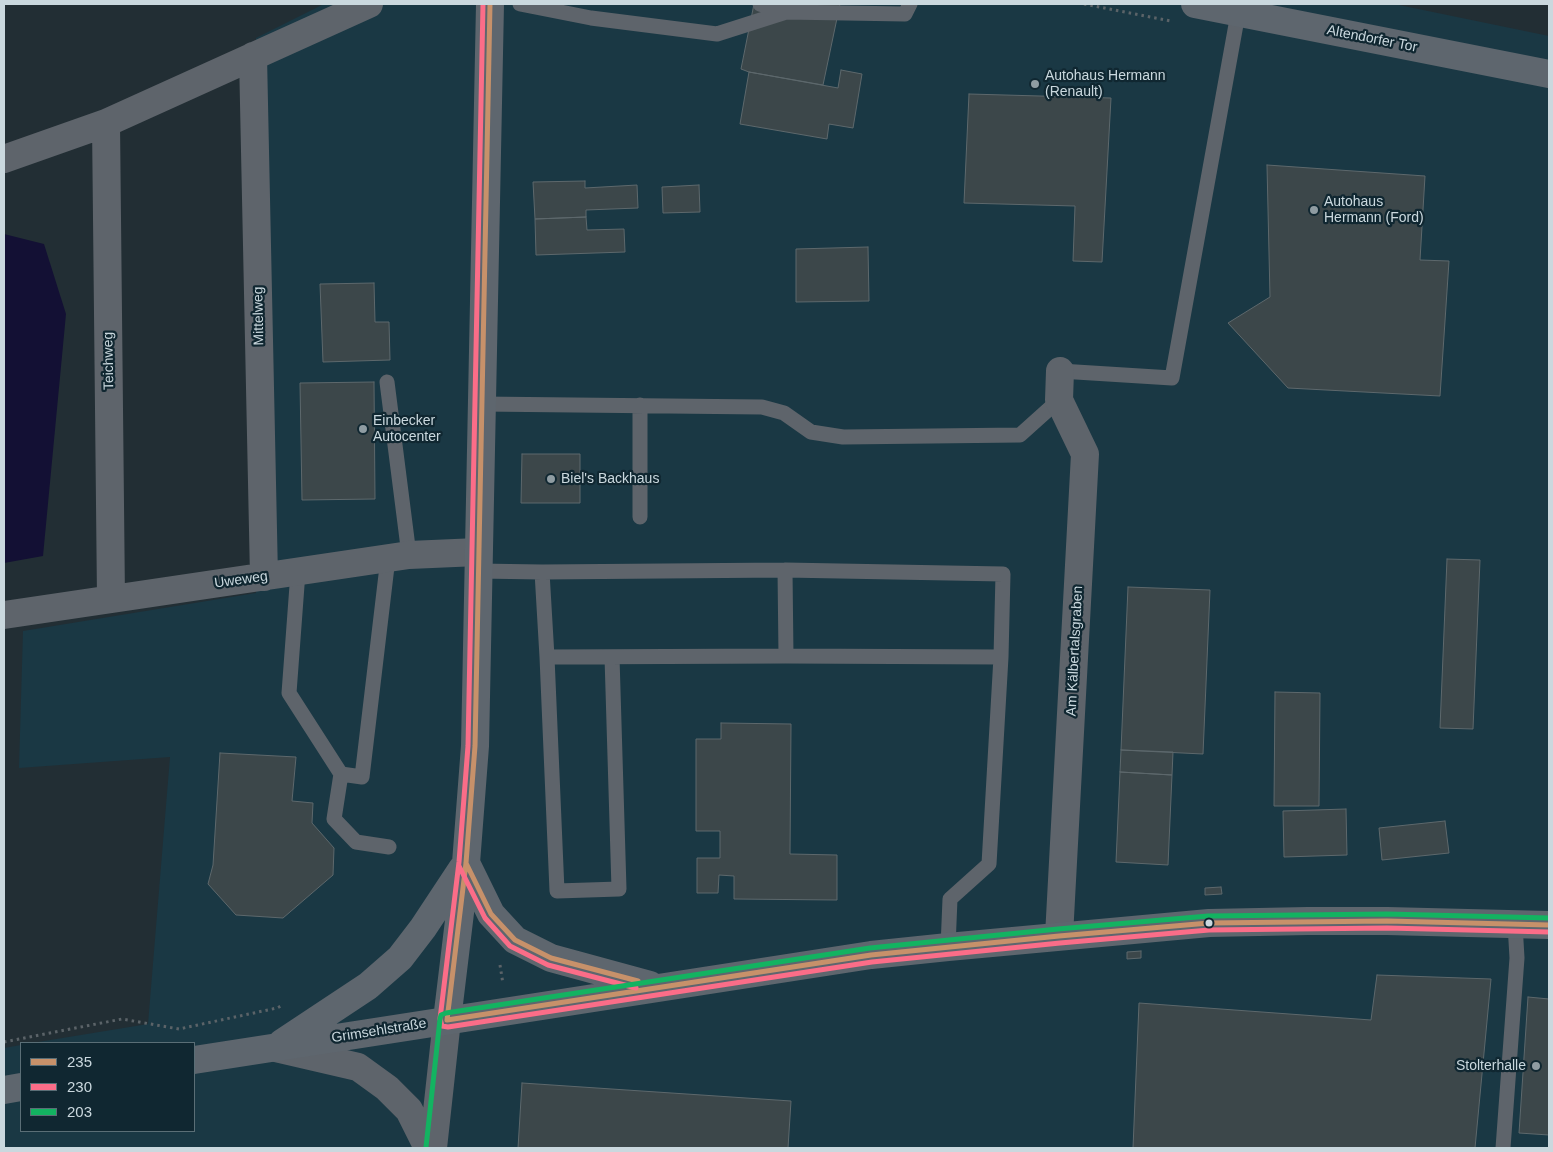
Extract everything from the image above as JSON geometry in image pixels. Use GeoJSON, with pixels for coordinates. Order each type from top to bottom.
{"type":"FeatureCollection","features":[{"type":"Feature","properties":{"kind":"main road"},"geometry":{"type":"LineString","coordinates":[[447,1020],[466,863],[475,746],[490,4]]}},
{"type":"Feature","properties":{"kind":"main road","name":"Altendorfer Tor"},"geometry":{"type":"LineString","coordinates":[[1195,4],[1239,8],[1549,74]]}},
{"type":"Feature","properties":{"kind":"main road"},"geometry":{"type":"LineString","coordinates":[[466,863],[491,914],[515,940],[551,958],[661,988]]}},
{"type":"Feature","properties":{"kind":"main road"},"geometry":{"type":"LineString","coordinates":[[275,1047],[368,986],[400,958],[423,928],[466,863]]}},
{"type":"Feature","properties":{"kind":"main road","name":"Grimsehlstraße"},"geometry":{"type":"LineString","coordinates":[[195,1060],[871,955],[948,946],[1210,923],[1387,920],[1549,925]]}},
{"type":"Feature","properties":{"kind":"main road"},"geometry":{"type":"LineString","coordinates":[[4,1090],[20,1087]]}},
{"type":"Feature","properties":{"kind":"street"},"geometry":{"type":"LineString","coordinates":[[4,160],[106,123],[368,4]]}},
{"type":"Feature","properties":{"kind":"street","name":"Mittelweg"},"geometry":{"type":"LineString","coordinates":[[253,56],[264,577]]}},
{"type":"Feature","properties":{"kind":"street","name":"Teichweg"},"geometry":{"type":"LineString","coordinates":[[106,123],[111,600]]}},
{"type":"Feature","properties":{"kind":"street","name":"Am Kälbertalsgraben"},"geometry":{"type":"LineString","coordinates":[[1059,936],[1085,454],[1059,400],[1060,371]]}},
{"type":"Feature","properties":{"kind":"street","name":"Uweweg"},"geometry":{"type":"LineString","coordinates":[[4,615],[398,557],[478,562]]}},
{"type":"Feature","properties":{"kind":"street"},"geometry":{"type":"LineString","coordinates":[[433,1148],[447,1020]]}},
{"type":"Feature","properties":{"kind":"street"},"geometry":{"type":"LineString","coordinates":[[275,1047],[358,1066],[387,1088],[409,1110],[428,1148]]}},
{"type":"Feature","properties":{"kind":"lane"},"geometry":{"type":"LineString","coordinates":[[520,4],[591,18],[717,34],[786,12]]}},
{"type":"Feature","properties":{"kind":"lane"},"geometry":{"type":"LineString","coordinates":[[760,4],[786,12],[905,14],[910,4]]}},
{"type":"Feature","properties":{"kind":"lane"},"geometry":{"type":"LineString","coordinates":[[1060,371],[1172,378],[1239,8]]}},
{"type":"Feature","properties":{"kind":"lane"},"geometry":{"type":"LineString","coordinates":[[341,774],[362,777],[398,557],[387,382]]}},
{"type":"Feature","properties":{"kind":"lane"},"geometry":{"type":"LineString","coordinates":[[481,404],[762,407],[784,413],[811,432],[843,437],[1020,435],[1059,400]]}},
{"type":"Feature","properties":{"kind":"lane"},"geometry":{"type":"LineString","coordinates":[[640,405],[640,517]]}},
{"type":"Feature","properties":{"kind":"lane"},"geometry":{"type":"LineString","coordinates":[[478,562],[542,572],[785,570],[1003,574],[1001,656],[989,864],[950,899],[948,946]]}},
{"type":"Feature","properties":{"kind":"lane"},"geometry":{"type":"LineString","coordinates":[[785,570],[786,656]]}},
{"type":"Feature","properties":{"kind":"lane"},"geometry":{"type":"LineString","coordinates":[[298,572],[289,693],[341,774],[334,819],[356,842],[388,847]]}},
{"type":"Feature","properties":{"kind":"lane"},"geometry":{"type":"LineString","coordinates":[[542,572],[557,891],[619,889],[612,657]]}},
{"type":"Feature","properties":{"kind":"lane"},"geometry":{"type":"LineString","coordinates":[[547,657],[1001,656]]}},
{"type":"Feature","properties":{"kind":"lane"},"geometry":{"type":"LineString","coordinates":[[1503,1148],[1517,958],[1515,924]]}},
{"type":"Feature","properties":{"kind":"path"},"geometry":{"type":"LineString","coordinates":[[4,1042],[122,1019],[179,1029],[277,1008],[285,1004]]}},
{"type":"Feature","properties":{"kind":"shaded area"},"geometry":{"type":"Polygon","coordinates":[[[324,4],[1394,4],[1549,36],[1549,1148],[4,1148],[4,1048],[20,1045],[20,1132],[195,1132],[195,1042],[38,1042],[148,1024],[170,757],[19,768],[23,631],[256,593],[254,107],[256,38],[324,4]]]}},
{"type":"Feature","properties":{"kind":"shaded area"},"geometry":{"type":"Polygon","coordinates":[[[4,234],[44,244],[66,314],[43,556],[4,563],[4,234]]]}},
{"type":"Feature","properties":{"kind":"building"},"geometry":{"type":"Polygon","coordinates":[[[754,4],[840,4],[823,85],[741,69],[754,4]]]}},
{"type":"Feature","properties":{"kind":"building"},"geometry":{"type":"Polygon","coordinates":[[[841,70],[862,74],[853,128],[829,124],[827,139],[740,124],[749,72],[838,88],[841,70]]]}},
{"type":"Feature","properties":{"kind":"building"},"geometry":{"type":"Polygon","coordinates":[[[969,94],[1111,98],[1102,262],[1073,261],[1075,206],[964,203],[969,94]]]}},
{"type":"Feature","properties":{"kind":"building"},"geometry":{"type":"Polygon","coordinates":[[[1267,165],[1425,176],[1420,260],[1449,261],[1440,396],[1288,388],[1228,323],[1270,297],[1267,165]]]}},
{"type":"Feature","properties":{"kind":"building"},"geometry":{"type":"Polygon","coordinates":[[[585,181],[585,188],[637,185],[638,208],[586,210],[586,217],[535,219],[533,182],[585,181]]]}},
{"type":"Feature","properties":{"kind":"building"},"geometry":{"type":"Polygon","coordinates":[[[699,185],[700,212],[663,213],[662,187],[699,185]]]}},
{"type":"Feature","properties":{"kind":"building"},"geometry":{"type":"Polygon","coordinates":[[[586,217],[587,230],[624,229],[625,252],[536,255],[535,219],[586,217]]]}},
{"type":"Feature","properties":{"kind":"building"},"geometry":{"type":"Polygon","coordinates":[[[868,247],[869,301],[796,302],[796,249],[868,247]]]}},
{"type":"Feature","properties":{"kind":"building"},"geometry":{"type":"Polygon","coordinates":[[[374,283],[375,322],[389,322],[390,360],[323,362],[320,284],[374,283]]]}},
{"type":"Feature","properties":{"kind":"building"},"geometry":{"type":"Polygon","coordinates":[[[374,382],[375,499],[302,500],[300,383],[374,382]]]}},
{"type":"Feature","properties":{"kind":"building","name":"Biel's Backhaus"},"geometry":{"type":"Polygon","coordinates":[[[522,454],[580,454],[580,503],[521,503],[522,454]]]}},
{"type":"Feature","properties":{"kind":"building"},"geometry":{"type":"Polygon","coordinates":[[[1447,559],[1480,560],[1473,729],[1440,728],[1447,559]]]}},
{"type":"Feature","properties":{"kind":"building"},"geometry":{"type":"Polygon","coordinates":[[[1128,587],[1210,590],[1203,754],[1121,750],[1128,587]]]}},
{"type":"Feature","properties":{"kind":"building"},"geometry":{"type":"Polygon","coordinates":[[[1275,692],[1320,693],[1319,806],[1274,806],[1275,692]]]}},
{"type":"Feature","properties":{"kind":"building"},"geometry":{"type":"Polygon","coordinates":[[[721,723],[791,724],[790,854],[837,855],[837,900],[734,899],[734,876],[719,875],[718,893],[697,893],[697,858],[720,858],[720,831],[696,831],[696,739],[721,739],[721,723]]]}},
{"type":"Feature","properties":{"kind":"building"},"geometry":{"type":"Polygon","coordinates":[[[1121,750],[1173,752],[1172,775],[1120,772],[1121,750]]]}},
{"type":"Feature","properties":{"kind":"building"},"geometry":{"type":"Polygon","coordinates":[[[220,753],[296,757],[292,801],[313,803],[312,823],[334,848],[333,875],[283,918],[236,915],[208,884],[213,865],[220,753]]]}},
{"type":"Feature","properties":{"kind":"building"},"geometry":{"type":"Polygon","coordinates":[[[1120,772],[1172,775],[1168,865],[1116,862],[1120,772]]]}},
{"type":"Feature","properties":{"kind":"building"},"geometry":{"type":"Polygon","coordinates":[[[1346,809],[1347,855],[1284,857],[1283,811],[1346,809]]]}},
{"type":"Feature","properties":{"kind":"building"},"geometry":{"type":"Polygon","coordinates":[[[1445,821],[1449,853],[1382,860],[1379,828],[1445,821]]]}},
{"type":"Feature","properties":{"kind":"building"},"geometry":{"type":"Polygon","coordinates":[[[1221,887],[1222,894],[1205,895],[1205,888],[1221,887]]]}},
{"type":"Feature","properties":{"kind":"building"},"geometry":{"type":"Polygon","coordinates":[[[1141,951],[1141,958],[1127,959],[1127,952],[1141,951]]]}},
{"type":"Feature","properties":{"kind":"building"},"geometry":{"type":"Polygon","coordinates":[[[1377,975],[1491,979],[1475,1148],[1133,1148],[1139,1003],[1371,1020],[1377,975]]]}},
{"type":"Feature","properties":{"kind":"building","name":"Stolterhalle"},"geometry":{"type":"Polygon","coordinates":[[[1528,997],[1549,999],[1549,1135],[1519,1133],[1528,997]]]}},
{"type":"Feature","properties":{"kind":"building"},"geometry":{"type":"Polygon","coordinates":[[[522,1083],[791,1101],[788,1148],[518,1148],[522,1083]]]}},
{"type":"Feature","properties":{"kind":"transit line","name":"230"},"geometry":{"type":"LineString","coordinates":[[483,4],[468,746],[459,862],[440,1019],[442,1026],[448,1027],[872,962],[1209,930],[1387,928],[1549,932]]}},
{"type":"Feature","properties":{"kind":"transit line","name":"235"},"geometry":{"type":"LineString","coordinates":[[490,4],[475,746],[466,863],[447,1020],[871,955],[1209,923],[1387,921],[1549,925]]}},
{"type":"Feature","properties":{"kind":"transit line","name":"235"},"geometry":{"type":"LineString","coordinates":[[466,863],[491,914],[515,940],[551,958],[638,981]]}},
{"type":"Feature","properties":{"kind":"transit line","name":"230"},"geometry":{"type":"LineString","coordinates":[[459,866],[485,918],[510,946],[548,965],[636,988]]}},
{"type":"Feature","properties":{"kind":"transit line","name":"203"},"geometry":{"type":"LineString","coordinates":[[426,1147],[440,1019],[441,1015],[446,1013],[870,948],[1208,916],[1387,914],[1549,918]]}},
{"type":"Feature","properties":{"kind":"place","name":"Autohaus Hermann (Renault)"},"geometry":{"type":"Point","coordinates":[1035,84]}},
{"type":"Feature","properties":{"kind":"place","name":"Autohaus Hermann (Ford)"},"geometry":{"type":"Point","coordinates":[1314,210]}},
{"type":"Feature","properties":{"kind":"place","name":"Einbecker Autocenter"},"geometry":{"type":"Point","coordinates":[363,429]}},
{"type":"Feature","properties":{"kind":"place","name":"Biel's Backhaus"},"geometry":{"type":"Point","coordinates":[551,479]}},
{"type":"Feature","properties":{"kind":"place","name":"Stolterhalle"},"geometry":{"type":"Point","coordinates":[1536,1066]}}]}
